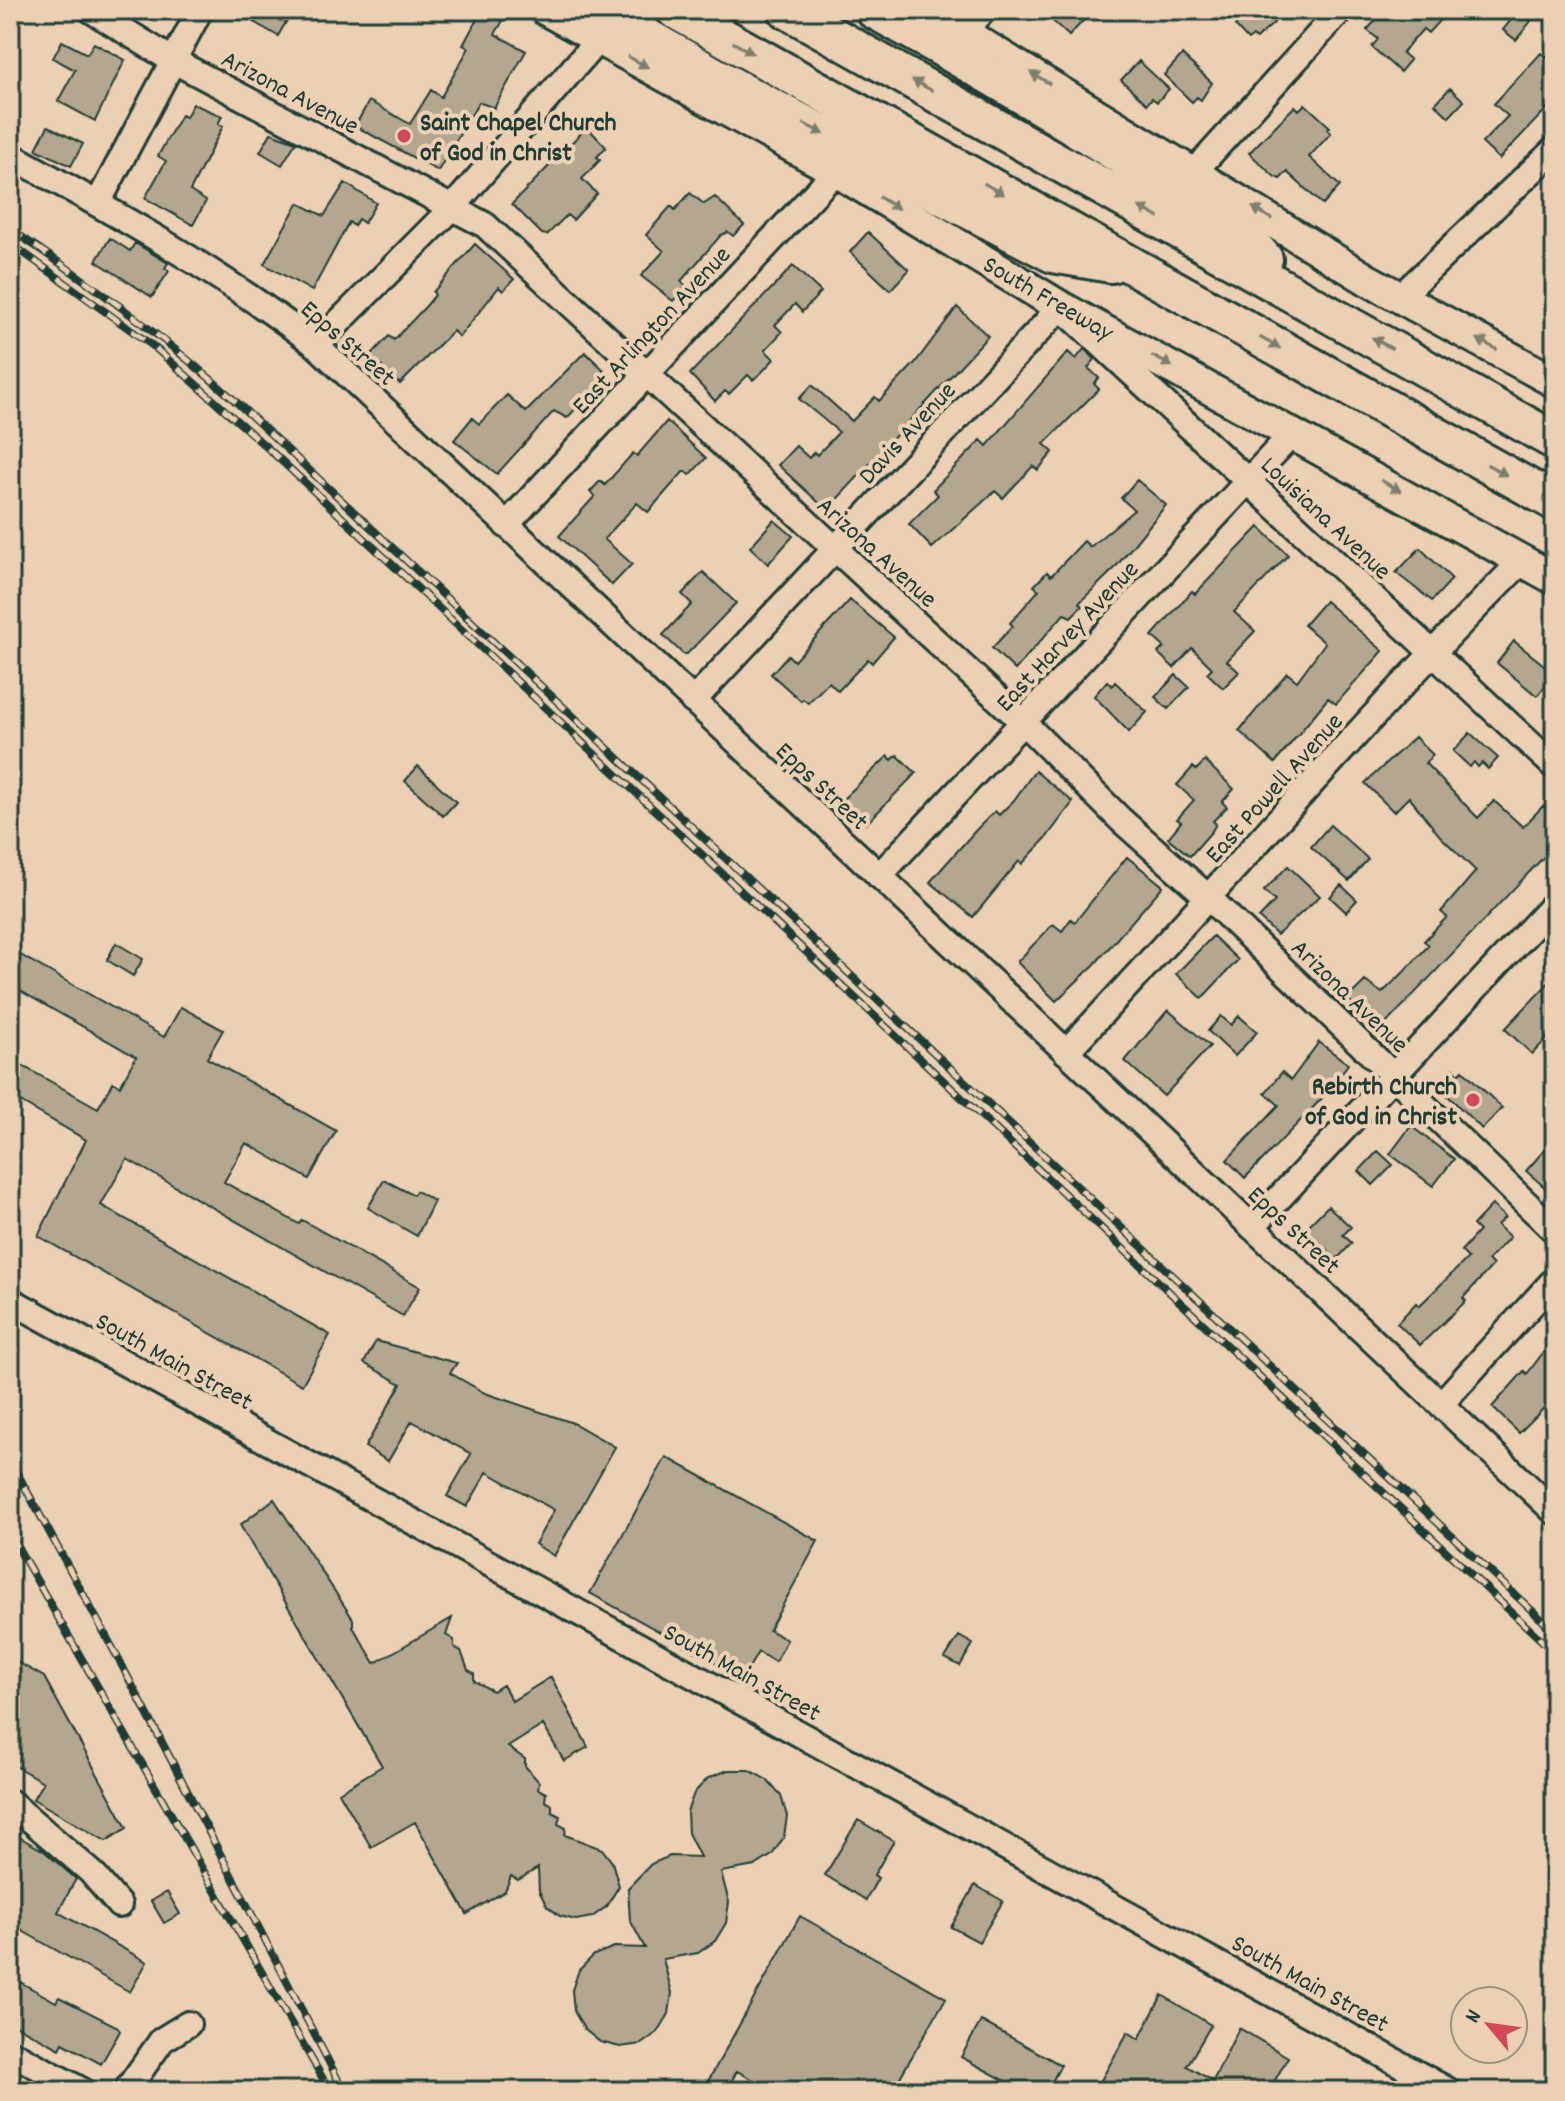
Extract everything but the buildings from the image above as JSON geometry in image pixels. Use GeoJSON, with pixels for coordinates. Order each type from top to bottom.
{"type":"FeatureCollection","features":[{"type":"Feature","properties":{"kind":"highway"},"geometry":{"type":"LineString","coordinates":[[675,10],[1555,502]]}},
{"type":"Feature","properties":{"kind":"highway"},"geometry":{"type":"LineString","coordinates":[[787,10],[1555,441]]}},
{"type":"Feature","properties":{"kind":"highway"},"geometry":{"type":"LineString","coordinates":[[874,10],[1092,137],[1202,208],[1253,245],[1290,292]]}},
{"type":"Feature","properties":{"kind":"highway"},"geometry":{"type":"LineString","coordinates":[[598,25],[741,91],[1053,254],[1137,269]]}},
{"type":"Feature","properties":{"kind":"main road","name":"South Freeway"},"geometry":{"type":"LineString","coordinates":[[546,10],[598,25],[1061,307],[1294,432],[1555,579]]}},
{"type":"Feature","properties":{"kind":"main road"},"geometry":{"type":"LineString","coordinates":[[926,10],[1400,297],[1555,382]]}},
{"type":"Feature","properties":{"kind":"street","name":"Arizona Avenue"},"geometry":{"type":"LineString","coordinates":[[91,10],[172,60],[485,225],[1023,722],[1121,820],[1210,899],[1555,1231]]}},
{"type":"Feature","properties":{"kind":"street"},"geometry":{"type":"LineString","coordinates":[[98,203],[200,10]]}},
{"type":"Feature","properties":{"kind":"street"},"geometry":{"type":"LineString","coordinates":[[964,32],[984,10]]}},
{"type":"Feature","properties":{"kind":"street"},"geometry":{"type":"LineString","coordinates":[[1195,171],[1341,10]]}},
{"type":"Feature","properties":{"kind":"street"},"geometry":{"type":"LineString","coordinates":[[316,345],[453,207],[598,25]]}},
{"type":"Feature","properties":{"kind":"street"},"geometry":{"type":"LineString","coordinates":[[1400,297],[1555,149]]}},
{"type":"Feature","properties":{"kind":"street","name":"Epps Street"},"geometry":{"type":"LineString","coordinates":[[10,155],[98,203],[268,308],[316,345],[1555,1512]]}},
{"type":"Feature","properties":{"kind":"street","name":"East Arlington Avenue"},"geometry":{"type":"LineString","coordinates":[[506,525],[836,171]]}},
{"type":"Feature","properties":{"kind":"street","name":"Louisiana Avenue"},"geometry":{"type":"LineString","coordinates":[[1061,307],[1555,767]]}},
{"type":"Feature","properties":{"kind":"street","name":"Davis Avenue"},"geometry":{"type":"LineString","coordinates":[[693,701],[1061,307]]}},
{"type":"Feature","properties":{"kind":"street","name":"East Harvey Avenue"},"geometry":{"type":"LineString","coordinates":[[879,876],[1294,432]]}},
{"type":"Feature","properties":{"kind":"street","name":"East Powell Avenue"},"geometry":{"type":"LineString","coordinates":[[1066,1052],[1210,899],[1431,652],[1523,560]]}},
{"type":"Feature","properties":{"kind":"street"},"geometry":{"type":"LineString","coordinates":[[1252,1227],[1555,903]]}},
{"type":"Feature","properties":{"kind":"street"},"geometry":{"type":"LineString","coordinates":[[1441,1404],[1555,1279]]}},
{"type":"Feature","properties":{"kind":"street","name":"South Main Street"},"geometry":{"type":"LineString","coordinates":[[10,1300],[1449,2091]]}},
{"type":"Feature","properties":{"kind":"street"},"geometry":{"type":"LineString","coordinates":[[10,1802],[91,1872],[119,1905]]}},
{"type":"Feature","properties":{"kind":"street"},"geometry":{"type":"LineString","coordinates":[[126,2091],[162,2040],[188,2024]]}},
{"type":"Feature","properties":{"kind":"street"},"geometry":{"type":"LineString","coordinates":[[10,2052],[83,2091]]}},
{"type":"Feature","properties":{"kind":"railway"},"geometry":{"type":"LineString","coordinates":[[10,229],[124,309],[232,398],[1555,1632]]}},
{"type":"Feature","properties":{"kind":"railway"},"geometry":{"type":"LineString","coordinates":[[10,243],[153,346],[272,452],[1555,1653]]}},
{"type":"Feature","properties":{"kind":"railway"},"geometry":{"type":"LineString","coordinates":[[10,1460],[118,1658],[344,2091]]}},
{"type":"Feature","properties":{"kind":"railway"},"geometry":{"type":"LineString","coordinates":[[10,1534],[330,2091]]}},
{"type":"Feature","properties":{"kind":"place","name":"Saint Chapel Church of God in Christ"},"geometry":{"type":"Point","coordinates":[404,136]}},
{"type":"Feature","properties":{"kind":"place","name":"Rebirth Church of God in Christ"},"geometry":{"type":"Point","coordinates":[1473,1100]}}]}
